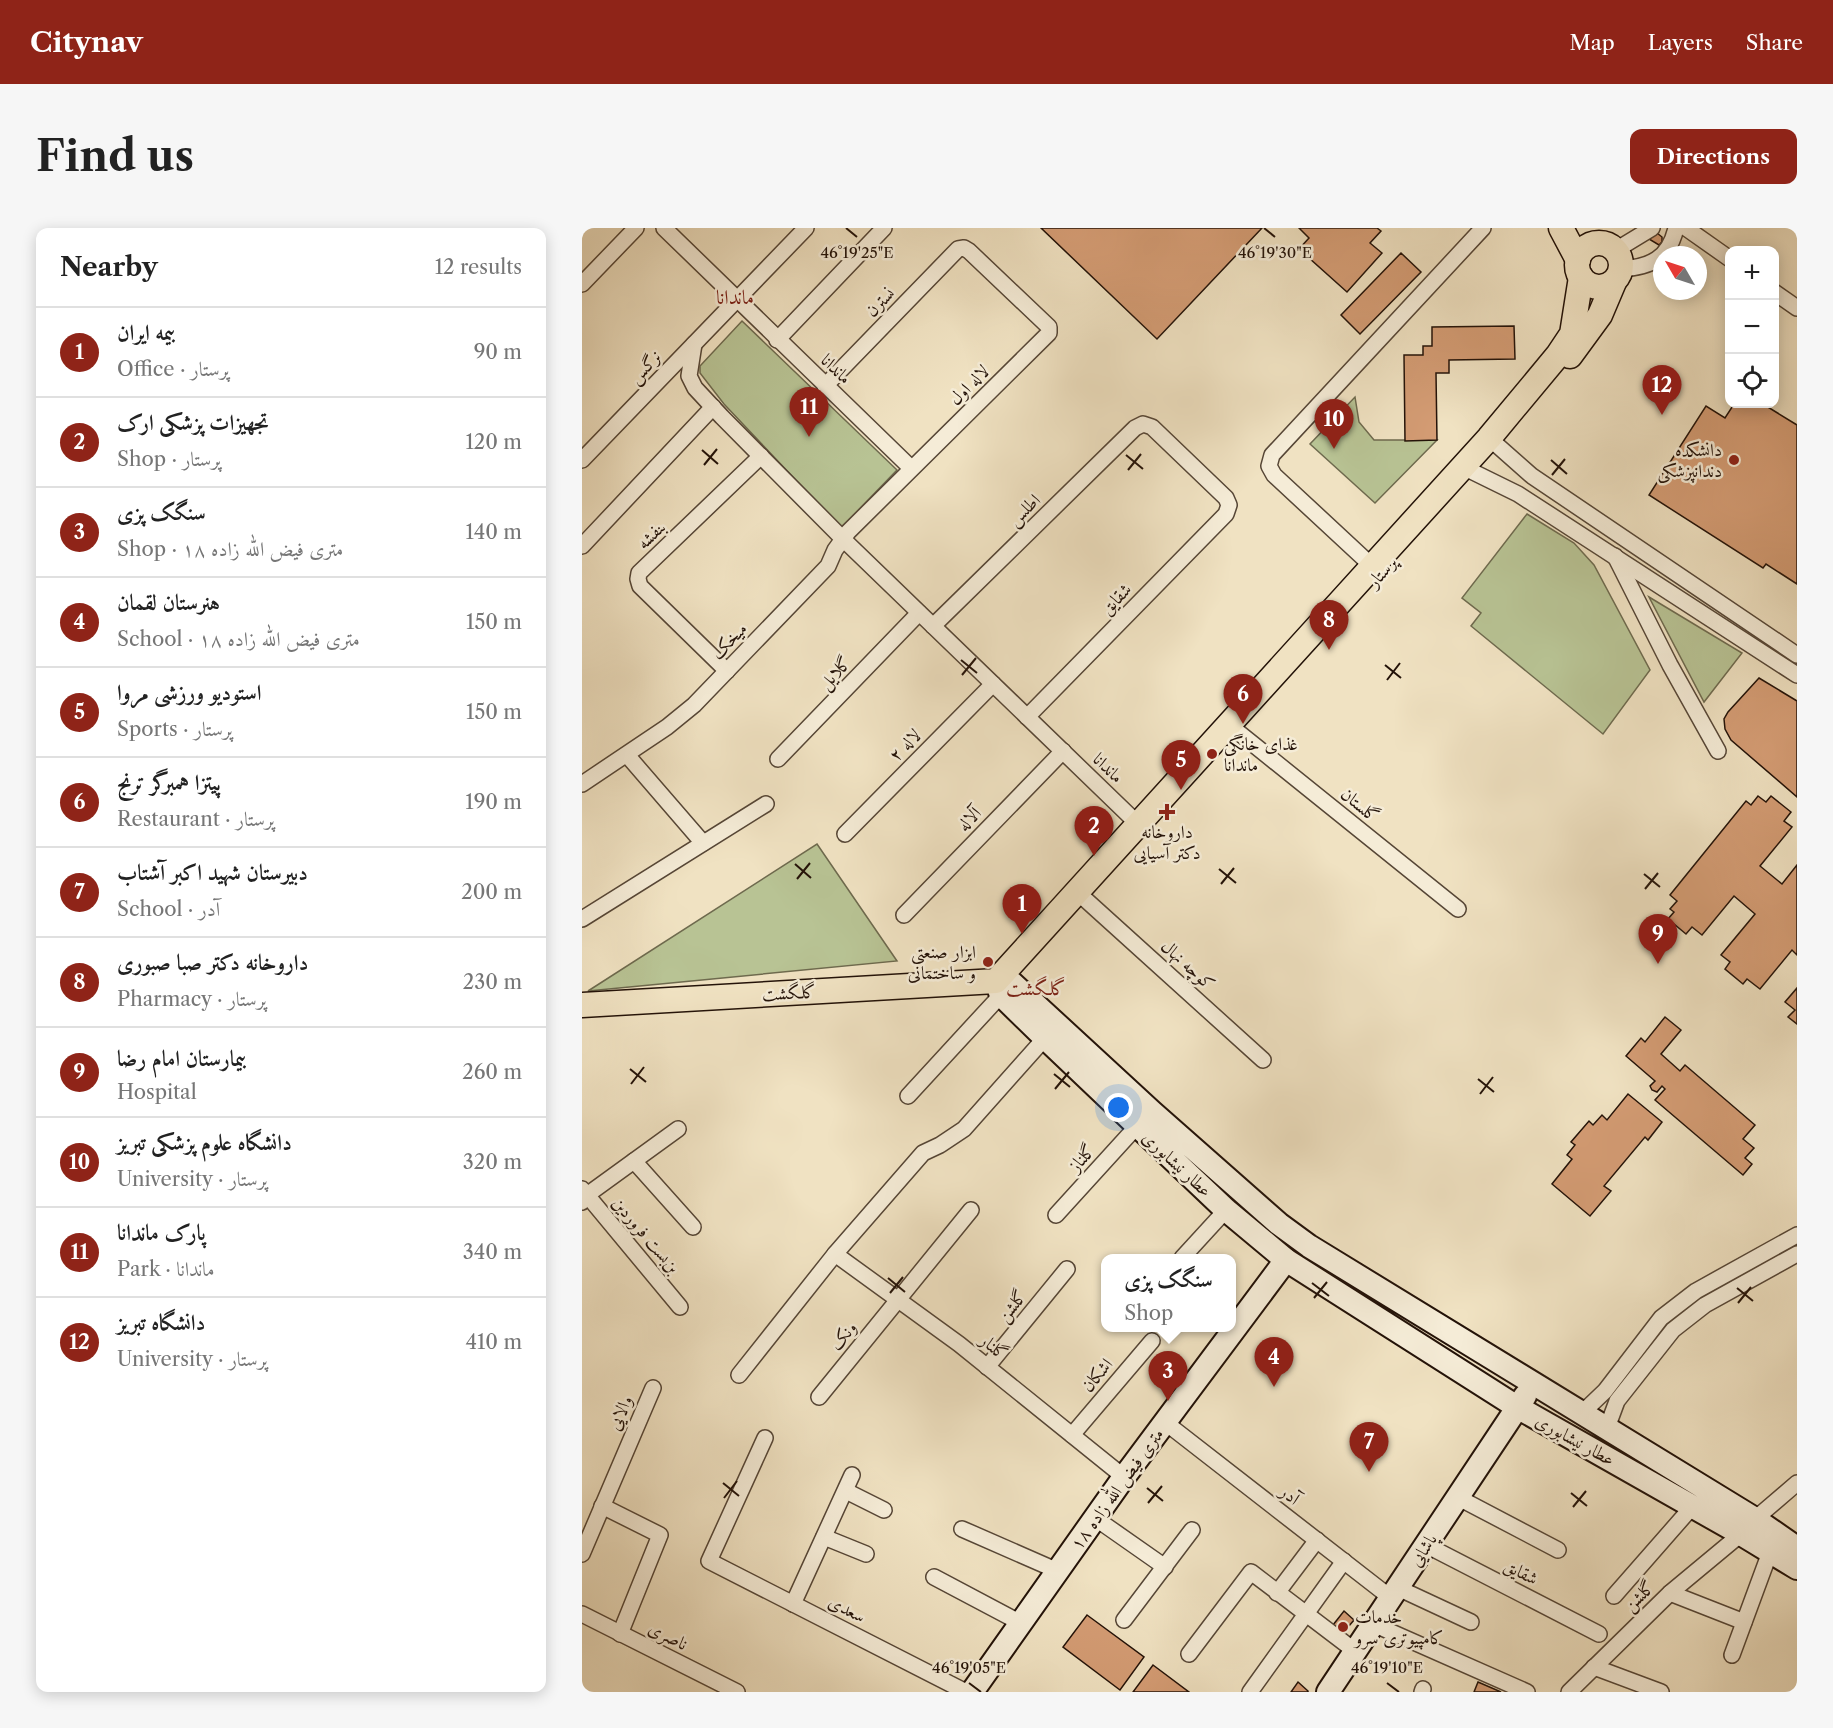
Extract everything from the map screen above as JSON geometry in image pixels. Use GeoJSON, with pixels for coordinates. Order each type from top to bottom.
{"type":"FeatureCollection","features":[{"type":"Feature","properties":{"kind":"main road"},"geometry":{"type":"LineString","coordinates":[[1561,228],[1587,284],[1594,287],[1608,286],[1616,263],[1611,243],[1597,228]]}},
{"type":"Feature","properties":{"kind":"main road"},"geometry":{"type":"LineString","coordinates":[[1579,268],[1585,248],[1591,245],[1604,244],[1616,263]]}},
{"type":"Feature","properties":{"kind":"main road","name":"پرستار"},"geometry":{"type":"LineString","coordinates":[[1003,986],[1086,900],[1238,732],[1590,330],[1608,299],[1616,263]]}},
{"type":"Feature","properties":{"kind":"main road","name":"پرستار"},"geometry":{"type":"LineString","coordinates":[[1492,441],[1572,334],[1579,268]]}},
{"type":"Feature","properties":{"kind":"main road","name":"پرستار"},"geometry":{"type":"LineString","coordinates":[[1003,986],[1138,824],[1372,566],[1467,469]]}},
{"type":"Feature","properties":{"kind":"main road","name":"گلگشت"},"geometry":{"type":"LineString","coordinates":[[582,1005],[1003,986]]}},
{"type":"Feature","properties":{"kind":"main road","name":"عطار نیشابوری"},"geometry":{"type":"LineString","coordinates":[[1003,986],[1045,1038],[1226,1210],[1286,1260],[1517,1407],[1692,1507],[1748,1526],[1797,1548]]}},
{"type":"Feature","properties":{"kind":"main road","name":"عطار نیشابوری"},"geometry":{"type":"LineString","coordinates":[[1003,986],[1152,1112],[1279,1224],[1309,1246],[1607,1428],[1748,1526],[1770,1552],[1797,1568]]}},
{"type":"Feature","properties":{"kind":"main road","name":"۱۸ متری فیض الله زاده"},"geometry":{"type":"LineString","coordinates":[[1236,1328],[1286,1260]]}},
{"type":"Feature","properties":{"kind":"main road","name":"۱۸ متری فیض الله زاده"},"geometry":{"type":"LineString","coordinates":[[972,1692],[1124,1477],[1233,1332]]}},
{"type":"Feature","properties":{"kind":"main road","name":"پاشایی"},"geometry":{"type":"LineString","coordinates":[[1328,1692],[1534,1383]]}},
{"type":"Feature","properties":{"kind":"street"},"geometry":{"type":"LineString","coordinates":[[582,284],[636,228]]}},
{"type":"Feature","properties":{"kind":"street","name":"ماندانا"},"geometry":{"type":"LineString","coordinates":[[664,228],[911,468]]}},
{"type":"Feature","properties":{"kind":"street","name":"نرگس"},"geometry":{"type":"LineString","coordinates":[[582,460],[806,228]]}},
{"type":"Feature","properties":{"kind":"street"},"geometry":{"type":"LineString","coordinates":[[777,340],[884,228]]}},
{"type":"Feature","properties":{"kind":"street"},"geometry":{"type":"LineString","coordinates":[[1372,566],[1274,475],[1269,466],[1272,455],[1483,228]]}},
{"type":"Feature","properties":{"kind":"street"},"geometry":{"type":"LineString","coordinates":[[1616,263],[1652,228]]}},
{"type":"Feature","properties":{"kind":"street"},"geometry":{"type":"LineString","coordinates":[[1616,263],[1642,267],[1652,263],[1670,244],[1676,228]]}},
{"type":"Feature","properties":{"kind":"street"},"geometry":{"type":"LineString","coordinates":[[1686,228],[1725,255]]}},
{"type":"Feature","properties":{"kind":"street","name":"لاله اول"},"geometry":{"type":"LineString","coordinates":[[911,468],[1049,333],[1049,327],[964,248]]}},
{"type":"Feature","properties":{"kind":"street","name":"نسترن"},"geometry":{"type":"LineString","coordinates":[[825,386],[958,249],[964,248]]}},
{"type":"Feature","properties":{"kind":"street"},"geometry":{"type":"LineString","coordinates":[[1779,295],[1797,308]]}},
{"type":"Feature","properties":{"kind":"street","name":"ماندانا"},"geometry":{"type":"LineString","coordinates":[[694,344],[689,376],[695,387],[713,407],[843,539],[1138,824]]}},
{"type":"Feature","properties":{"kind":"street"},"geometry":{"type":"LineString","coordinates":[[582,546],[713,407]]}},
{"type":"Feature","properties":{"kind":"street","name":"اطلس"},"geometry":{"type":"LineString","coordinates":[[933,626],[1135,428],[1143,424],[1152,427],[1161,435],[1226,498],[1229,505]]}},
{"type":"Feature","properties":{"kind":"street"},"geometry":{"type":"LineString","coordinates":[[1492,441],[1532,476],[1625,541],[1797,655]]}},
{"type":"Feature","properties":{"kind":"street","name":"بنفشه"},"geometry":{"type":"LineString","coordinates":[[727,671],[640,586],[638,579],[639,573],[761,456]]}},
{"type":"Feature","properties":{"kind":"street"},"geometry":{"type":"LineString","coordinates":[[843,539],[911,468]]}},
{"type":"Feature","properties":{"kind":"street"},"geometry":{"type":"LineString","coordinates":[[1467,469],[1518,494],[1797,675]]}},
{"type":"Feature","properties":{"kind":"street","name":"شقایق"},"geometry":{"type":"LineString","coordinates":[[1027,717],[1226,514],[1229,505]]}},
{"type":"Feature","properties":{"kind":"street","name":"میخک"},"geometry":{"type":"LineString","coordinates":[[582,784],[627,755],[694,705],[828,566],[835,549],[843,539]]}},
{"type":"Feature","properties":{"kind":"street"},"geometry":{"type":"LineString","coordinates":[[1615,556],[1625,541]]}},
{"type":"Feature","properties":{"kind":"street"},"geometry":{"type":"LineString","coordinates":[[1615,556],[1670,665],[1718,751]]}},
{"type":"Feature","properties":{"kind":"street","name":"گلایل"},"geometry":{"type":"LineString","coordinates":[[778,759],[919,613]]}},
{"type":"Feature","properties":{"kind":"street","name":"لاله ۲"},"geometry":{"type":"LineString","coordinates":[[844,834],[993,684]]}},
{"type":"Feature","properties":{"kind":"street","name":"گلستان"},"geometry":{"type":"LineString","coordinates":[[1238,732],[1458,909]]}},
{"type":"Feature","properties":{"kind":"street","name":"آلاله"},"geometry":{"type":"LineString","coordinates":[[904,915],[1063,751]]}},
{"type":"Feature","properties":{"kind":"street"},"geometry":{"type":"LineString","coordinates":[[627,755],[703,843]]}},
{"type":"Feature","properties":{"kind":"street"},"geometry":{"type":"LineString","coordinates":[[582,920],[766,804]]}},
{"type":"Feature","properties":{"kind":"street","name":"کوچه نهال"},"geometry":{"type":"LineString","coordinates":[[1086,900],[1263,1060]]}},
{"type":"Feature","properties":{"kind":"street"},"geometry":{"type":"LineString","coordinates":[[908,1096],[1003,986]]}},
{"type":"Feature","properties":{"kind":"street"},"geometry":{"type":"LineString","coordinates":[[739,1375],[835,1254],[923,1153],[964,1129],[1045,1038]]}},
{"type":"Feature","properties":{"kind":"street","name":"گلناز"},"geometry":{"type":"LineString","coordinates":[[1056,1215],[1137,1126]]}},
{"type":"Feature","properties":{"kind":"street"},"geometry":{"type":"LineString","coordinates":[[584,1196],[678,1129]]}},
{"type":"Feature","properties":{"kind":"street"},"geometry":{"type":"LineString","coordinates":[[634,1161],[693,1227]]}},
{"type":"Feature","properties":{"kind":"street","name":"بن‌بست فروردین"},"geometry":{"type":"LineString","coordinates":[[584,1196],[680,1307]]}},
{"type":"Feature","properties":{"kind":"street","name":"ونک"},"geometry":{"type":"LineString","coordinates":[[819,1397],[971,1210]]}},
{"type":"Feature","properties":{"kind":"street"},"geometry":{"type":"LineString","coordinates":[[1186,1254],[1226,1210]]}},
{"type":"Feature","properties":{"kind":"street"},"geometry":{"type":"LineString","coordinates":[[1582,1413],[1605,1391],[1661,1318],[1696,1291],[1797,1235]]}},
{"type":"Feature","properties":{"kind":"street","name":"گلنار"},"geometry":{"type":"LineString","coordinates":[[835,1254],[987,1367],[1124,1477]]}},
{"type":"Feature","properties":{"kind":"street"},"geometry":{"type":"LineString","coordinates":[[1607,1428],[1617,1401],[1673,1330],[1705,1305],[1797,1254]]}},
{"type":"Feature","properties":{"kind":"street","name":"گلشن"},"geometry":{"type":"LineString","coordinates":[[987,1367],[1066,1269]]}},
{"type":"Feature","properties":{"kind":"street"},"geometry":{"type":"LineString","coordinates":[[1696,1291],[1705,1305]]}},
{"type":"Feature","properties":{"kind":"street","name":"اشکان"},"geometry":{"type":"LineString","coordinates":[[1072,1435],[1152,1341]]}},
{"type":"Feature","properties":{"kind":"street","name":"والایی"},"geometry":{"type":"LineString","coordinates":[[582,1554],[653,1388]]}},
{"type":"Feature","properties":{"kind":"street","name":"آدر"},"geometry":{"type":"LineString","coordinates":[[1166,1423],[1344,1561],[1394,1593],[1471,1622]]}},
{"type":"Feature","properties":{"kind":"street","name":"سعدی"},"geometry":{"type":"LineString","coordinates":[[765,1437],[709,1561],[966,1692]]}},
{"type":"Feature","properties":{"kind":"street"},"geometry":{"type":"LineString","coordinates":[[793,1604],[852,1475]]}},
{"type":"Feature","properties":{"kind":"street","name":"گلشن"},"geometry":{"type":"LineString","coordinates":[[1569,1692],[1670,1593],[1797,1483]]}},
{"type":"Feature","properties":{"kind":"street"},"geometry":{"type":"LineString","coordinates":[[846,1491],[884,1510]]}},
{"type":"Feature","properties":{"kind":"street"},"geometry":{"type":"LineString","coordinates":[[1457,1497],[1558,1550]]}},
{"type":"Feature","properties":{"kind":"street"},"geometry":{"type":"LineString","coordinates":[[602,1506],[660,1534],[620,1634]]}},
{"type":"Feature","properties":{"kind":"street"},"geometry":{"type":"LineString","coordinates":[[1614,1596],[1692,1507]]}},
{"type":"Feature","properties":{"kind":"street"},"geometry":{"type":"LineString","coordinates":[[1095,1518],[1165,1567]]}},
{"type":"Feature","properties":{"kind":"street"},"geometry":{"type":"LineString","coordinates":[[962,1529],[1058,1571]]}},
{"type":"Feature","properties":{"kind":"street"},"geometry":{"type":"LineString","coordinates":[[1124,1620],[1192,1530]]}},
{"type":"Feature","properties":{"kind":"street"},"geometry":{"type":"LineString","coordinates":[[824,1537],[866,1554]]}},
{"type":"Feature","properties":{"kind":"street"},"geometry":{"type":"LineString","coordinates":[[1277,1593],[1317,1540]]}},
{"type":"Feature","properties":{"kind":"street","name":"شقایق"},"geometry":{"type":"LineString","coordinates":[[1426,1545],[1599,1634]]}},
{"type":"Feature","properties":{"kind":"street"},"geometry":{"type":"LineString","coordinates":[[1731,1655],[1770,1552]]}},
{"type":"Feature","properties":{"kind":"street"},"geometry":{"type":"LineString","coordinates":[[1250,1692],[1344,1561]]}},
{"type":"Feature","properties":{"kind":"street"},"geometry":{"type":"LineString","coordinates":[[1189,1654],[1251,1572],[1355,1651]]}},
{"type":"Feature","properties":{"kind":"street"},"geometry":{"type":"LineString","coordinates":[[934,1577],[1021,1623]]}},
{"type":"Feature","properties":{"kind":"street"},"geometry":{"type":"LineString","coordinates":[[1670,1593],[1744,1622]]}},
{"type":"Feature","properties":{"kind":"street","name":"ناصری"},"geometry":{"type":"LineString","coordinates":[[582,1614],[737,1692]]}},
{"type":"Feature","properties":{"kind":"street"},"geometry":{"type":"LineString","coordinates":[[1373,1624],[1527,1692]]}},
{"type":"Feature","properties":{"kind":"street"},"geometry":{"type":"LineString","coordinates":[[1594,1667],[1661,1692]]}},
{"type":"Feature","properties":{"kind":"green space"},"geometry":{"type":"Polygon","coordinates":[[[742,321],[897,470],[841,528],[724,404],[700,373],[700,366],[742,321]]]}},
{"type":"Feature","properties":{"kind":"green space"},"geometry":{"type":"Polygon","coordinates":[[[1355,397],[1359,422],[1374,440],[1437,440],[1375,503],[1310,444],[1355,397]]]}},
{"type":"Feature","properties":{"kind":"green space"},"geometry":{"type":"Polygon","coordinates":[[[1527,514],[1574,543],[1594,565],[1650,670],[1603,734],[1471,626],[1481,613],[1462,598],[1527,514]]]}},
{"type":"Feature","properties":{"kind":"green space"},"geometry":{"type":"Polygon","coordinates":[[[1649,597],[1742,653],[1704,702],[1649,597]]]}},
{"type":"Feature","properties":{"kind":"green space"},"geometry":{"type":"Polygon","coordinates":[[[817,844],[897,961],[588,991],[817,844]]]}},
{"type":"Feature","properties":{"kind":"building"},"geometry":{"type":"Polygon","coordinates":[[[1041,228],[1262,228],[1157,339],[1041,228]]]}},
{"type":"Feature","properties":{"kind":"building"},"geometry":{"type":"Polygon","coordinates":[[[1299,228],[1377,228],[1381,231],[1370,243],[1382,253],[1347,292],[1299,249],[1309,238],[1299,228]]]}},
{"type":"Feature","properties":{"kind":"building"},"geometry":{"type":"Polygon","coordinates":[[[1657,233],[1662,237],[1659,245],[1649,239],[1652,234],[1657,233]]]}},
{"type":"Feature","properties":{"kind":"building"},"geometry":{"type":"Polygon","coordinates":[[[1401,253],[1421,272],[1360,334],[1341,315],[1401,253]]]}},
{"type":"Feature","properties":{"kind":"building"},"geometry":{"type":"Polygon","coordinates":[[[1514,326],[1515,359],[1449,360],[1449,373],[1436,373],[1437,440],[1405,441],[1404,355],[1423,355],[1423,346],[1432,346],[1432,327],[1514,326]]]}},
{"type":"Feature","properties":{"kind":"building","name":"دانشکده دندانپزشکی"},"geometry":{"type":"Polygon","coordinates":[[[1706,406],[1725,418],[1731,408],[1769,408],[1797,425],[1797,584],[1766,564],[1763,568],[1649,495],[1706,406]]]}},
{"type":"Feature","properties":{"kind":"building"},"geometry":{"type":"Polygon","coordinates":[[[1759,678],[1797,701],[1797,797],[1731,740],[1725,729],[1724,719],[1728,712],[1759,678]]]}},
{"type":"Feature","properties":{"kind":"building"},"geometry":{"type":"Polygon","coordinates":[[[1758,796],[1766,802],[1771,796],[1791,812],[1784,821],[1792,827],[1760,866],[1782,884],[1797,865],[1797,955],[1792,950],[1760,989],[1747,979],[1743,984],[1725,969],[1730,962],[1721,955],[1755,914],[1734,896],[1702,935],[1692,927],[1686,934],[1668,919],[1674,912],[1670,909],[1677,901],[1670,895],[1746,801],[1751,805],[1758,796]]]}},
{"type":"Feature","properties":{"kind":"building"},"geometry":{"type":"Polygon","coordinates":[[[1797,988],[1797,1024],[1788,1017],[1795,1010],[1785,1002],[1797,988]]]}},
{"type":"Feature","properties":{"kind":"building"},"geometry":{"type":"Polygon","coordinates":[[[1665,1017],[1681,1030],[1661,1054],[1680,1071],[1685,1065],[1755,1125],[1743,1139],[1754,1148],[1745,1158],[1752,1164],[1743,1175],[1655,1100],[1665,1089],[1662,1086],[1657,1092],[1652,1090],[1650,1086],[1655,1081],[1626,1056],[1641,1038],[1645,1042],[1665,1017]]]}},
{"type":"Feature","properties":{"kind":"building"},"geometry":{"type":"Polygon","coordinates":[[[1628,1094],[1662,1122],[1648,1140],[1645,1137],[1604,1186],[1611,1191],[1590,1216],[1552,1184],[1572,1159],[1567,1155],[1575,1145],[1571,1142],[1589,1121],[1593,1125],[1602,1115],[1607,1120],[1628,1094]]]}},
{"type":"Feature","properties":{"kind":"building","name":"خدمات کامپیوتری سرو"},"geometry":{"type":"Polygon","coordinates":[[[1344,1611],[1354,1620],[1343,1633],[1333,1625],[1344,1611]]]}},
{"type":"Feature","properties":{"kind":"building"},"geometry":{"type":"Polygon","coordinates":[[[1087,1615],[1144,1657],[1120,1690],[1063,1647],[1087,1615]]]}},
{"type":"Feature","properties":{"kind":"building"},"geometry":{"type":"Polygon","coordinates":[[[1153,1665],[1189,1692],[1133,1692],[1153,1665]]]}},
{"type":"Feature","properties":{"kind":"building"},"geometry":{"type":"Polygon","coordinates":[[[1298,1682],[1308,1691],[1308,1692],[1291,1692],[1298,1682]]]}},
{"type":"Feature","properties":{"kind":"building"},"geometry":{"type":"Polygon","coordinates":[[[1478,1682],[1501,1692],[1474,1692],[1478,1682]]]}},
{"type":"Feature","properties":{"kind":"place","name":"دانشگاه تبریز"},"geometry":{"type":"Point","coordinates":[1662,415]}},
{"type":"Feature","properties":{"kind":"place","name":"پارک ماندانا"},"geometry":{"type":"Point","coordinates":[809,437]}},
{"type":"Feature","properties":{"kind":"place","name":"دانشگاه علوم پزشکی تبریز"},"geometry":{"type":"Point","coordinates":[1334,449]}},
{"type":"Feature","properties":{"kind":"place","name":"دانشکده دندانپزشکی"},"geometry":{"type":"Point","coordinates":[1734,460]}},
{"type":"Feature","properties":{"kind":"place","name":"داروخانه دکتر صبا صبوری"},"geometry":{"type":"Point","coordinates":[1329,650]}},
{"type":"Feature","properties":{"kind":"place","name":"پیتزا همبرگر ترنج"},"geometry":{"type":"Point","coordinates":[1243,724]}},
{"type":"Feature","properties":{"kind":"place","name":"غذای خانگی ماندانا"},"geometry":{"type":"Point","coordinates":[1212,754]}},
{"type":"Feature","properties":{"kind":"place","name":"استودیو ورزشی مروا"},"geometry":{"type":"Point","coordinates":[1181,790]}},
{"type":"Feature","properties":{"kind":"place","name":"داروخانه دکتر آسیایی"},"geometry":{"type":"Point","coordinates":[1167,812]}},
{"type":"Feature","properties":{"kind":"place","name":"تجهیزات پزشکی ارک"},"geometry":{"type":"Point","coordinates":[1094,856]}},
{"type":"Feature","properties":{"kind":"place","name":"بیمه ایران"},"geometry":{"type":"Point","coordinates":[1022,934]}},
{"type":"Feature","properties":{"kind":"place","name":"ابزار صنعتی و ساختمانی"},"geometry":{"type":"Point","coordinates":[988,962]}},
{"type":"Feature","properties":{"kind":"place","name":"بیمارستان امام رضا"},"geometry":{"type":"Point","coordinates":[1658,964]}},
{"type":"Feature","properties":{"kind":"place","name":"هنرستان لقمان"},"geometry":{"type":"Point","coordinates":[1274,1387]}},
{"type":"Feature","properties":{"kind":"place","name":"سنگک پزی"},"geometry":{"type":"Point","coordinates":[1168,1401]}},
{"type":"Feature","properties":{"kind":"place","name":"دبیرستان شهید اکبر آشتاب"},"geometry":{"type":"Point","coordinates":[1369,1472]}},
{"type":"Feature","properties":{"kind":"place","name":"خدمات کامپیوتری سرو"},"geometry":{"type":"Point","coordinates":[1343,1627]}},
{"type":"Feature","properties":{"kind":"district","name":"ماندانا"},"geometry":{"type":"Point","coordinates":[735,297]}},
{"type":"Feature","properties":{"kind":"district","name":"گلگشت"},"geometry":{"type":"Point","coordinates":[1036,988]}}]}
